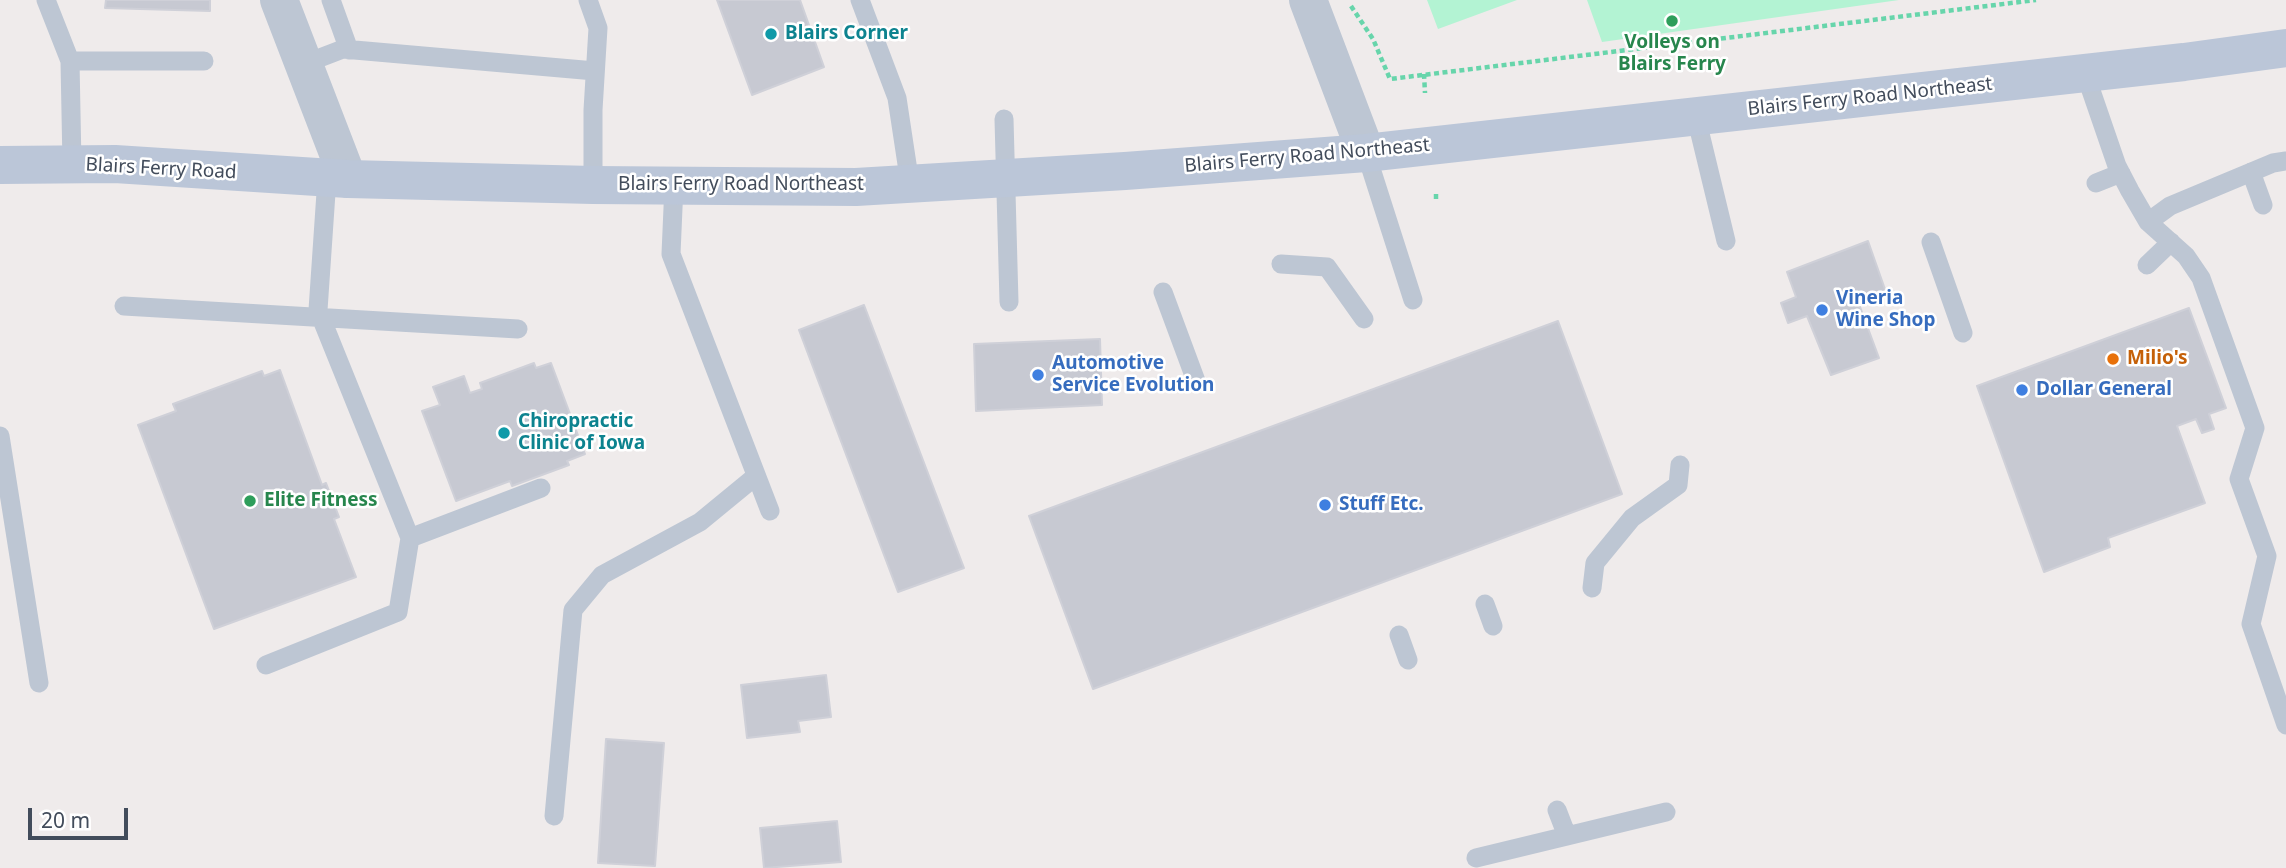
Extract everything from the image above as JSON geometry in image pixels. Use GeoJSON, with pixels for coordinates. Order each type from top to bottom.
{"type":"FeatureCollection","features":[{"type":"Feature","properties":{"kind":"main road","name":"Blairs Ferry Road Northeast"},"geometry":{"type":"LineString","coordinates":[[332,178],[593,185],[856,187],[1004,178],[1366,153],[2286,48]]}},
{"type":"Feature","properties":{"kind":"main road","name":"Blairs Ferry Road"},"geometry":{"type":"LineString","coordinates":[[0,164],[115,164],[332,178]]}},
{"type":"Feature","properties":{"kind":"street"},"geometry":{"type":"LineString","coordinates":[[279,0],[304,64],[332,178]]}},
{"type":"Feature","properties":{"kind":"street"},"geometry":{"type":"LineString","coordinates":[[1308,0],[1366,153]]}},
{"type":"Feature","properties":{"kind":"lane"},"geometry":{"type":"LineString","coordinates":[[46,0],[70,61],[72,164]]}},
{"type":"Feature","properties":{"kind":"lane"},"geometry":{"type":"LineString","coordinates":[[331,0],[349,50]]}},
{"type":"Feature","properties":{"kind":"lane"},"geometry":{"type":"LineString","coordinates":[[588,0],[598,28],[593,185]]}},
{"type":"Feature","properties":{"kind":"lane"},"geometry":{"type":"LineString","coordinates":[[859,0],[897,98],[909,184]]}},
{"type":"Feature","properties":{"kind":"lane"},"geometry":{"type":"LineString","coordinates":[[304,64],[343,49],[595,71]]}},
{"type":"Feature","properties":{"kind":"lane"},"geometry":{"type":"LineString","coordinates":[[70,61],[204,61]]}},
{"type":"Feature","properties":{"kind":"lane"},"geometry":{"type":"LineString","coordinates":[[2085,73],[2121,173],[2148,222],[2186,256],[2201,278],[2255,428],[2239,479],[2267,556],[2251,624],[2286,725]]}},
{"type":"Feature","properties":{"kind":"lane"},"geometry":{"type":"LineString","coordinates":[[1696,117],[1726,241]]}},
{"type":"Feature","properties":{"kind":"lane"},"geometry":{"type":"LineString","coordinates":[[1003,119],[1009,302]]}},
{"type":"Feature","properties":{"kind":"lane"},"geometry":{"type":"LineString","coordinates":[[1366,153],[1413,300]]}},
{"type":"Feature","properties":{"kind":"lane"},"geometry":{"type":"LineString","coordinates":[[2148,222],[2169,206],[2273,163],[2286,161]]}},
{"type":"Feature","properties":{"kind":"lane"},"geometry":{"type":"LineString","coordinates":[[2251,172],[2263,205]]}},
{"type":"Feature","properties":{"kind":"lane"},"geometry":{"type":"LineString","coordinates":[[2096,183],[2121,173]]}},
{"type":"Feature","properties":{"kind":"lane"},"geometry":{"type":"LineString","coordinates":[[267,665],[398,612],[410,538],[318,310],[332,178]]}},
{"type":"Feature","properties":{"kind":"lane"},"geometry":{"type":"LineString","coordinates":[[674,185],[671,254],[769,510]]}},
{"type":"Feature","properties":{"kind":"lane"},"geometry":{"type":"LineString","coordinates":[[1931,242],[1963,333]]}},
{"type":"Feature","properties":{"kind":"lane"},"geometry":{"type":"LineString","coordinates":[[2147,265],[2171,242]]}},
{"type":"Feature","properties":{"kind":"lane"},"geometry":{"type":"LineString","coordinates":[[1281,264],[1327,267],[1364,318]]}},
{"type":"Feature","properties":{"kind":"lane"},"geometry":{"type":"LineString","coordinates":[[1163,292],[1196,381]]}},
{"type":"Feature","properties":{"kind":"lane"},"geometry":{"type":"LineString","coordinates":[[124,306],[518,328]]}},
{"type":"Feature","properties":{"kind":"lane"},"geometry":{"type":"LineString","coordinates":[[0,436],[39,682]]}},
{"type":"Feature","properties":{"kind":"lane"},"geometry":{"type":"LineString","coordinates":[[1592,588],[1595,563],[1632,518],[1678,485],[1680,465]]}},
{"type":"Feature","properties":{"kind":"lane"},"geometry":{"type":"LineString","coordinates":[[554,816],[573,610],[601,575],[700,522],[756,477]]}},
{"type":"Feature","properties":{"kind":"lane"},"geometry":{"type":"LineString","coordinates":[[410,538],[541,488]]}},
{"type":"Feature","properties":{"kind":"lane"},"geometry":{"type":"LineString","coordinates":[[1485,604],[1493,626]]}},
{"type":"Feature","properties":{"kind":"lane"},"geometry":{"type":"LineString","coordinates":[[1399,635],[1408,660]]}},
{"type":"Feature","properties":{"kind":"lane"},"geometry":{"type":"LineString","coordinates":[[1557,810],[1567,836]]}},
{"type":"Feature","properties":{"kind":"lane"},"geometry":{"type":"LineString","coordinates":[[1476,858],[1667,812]]}},
{"type":"Feature","properties":{"kind":"path"},"geometry":{"type":"LineString","coordinates":[[1347,0],[1373,39],[1390,79],[2036,0]]}},
{"type":"Feature","properties":{"kind":"path"},"geometry":{"type":"LineString","coordinates":[[1424,74],[1425,93]]}},
{"type":"Feature","properties":{"kind":"path"},"geometry":{"type":"LineString","coordinates":[[1436,194],[1436,202]]}},
{"type":"Feature","properties":{"kind":"green space"},"geometry":{"type":"Polygon","coordinates":[[[1427,0],[1517,0],[1438,29],[1427,0]]]}},
{"type":"Feature","properties":{"kind":"green space","name":"Volleys on Blairs Ferry"},"geometry":{"type":"Polygon","coordinates":[[[1587,0],[1899,0],[1602,42],[1587,0]]]}},
{"type":"Feature","properties":{"kind":"building"},"geometry":{"type":"Polygon","coordinates":[[[106,0],[210,0],[210,11],[105,8],[106,0]]]}},
{"type":"Feature","properties":{"kind":"building","name":"Blairs Corner"},"geometry":{"type":"Polygon","coordinates":[[[717,0],[800,0],[824,67],[752,95],[717,0]]]}},
{"type":"Feature","properties":{"kind":"building","name":"Vineria Wine Shop"},"geometry":{"type":"Polygon","coordinates":[[[1868,241],[1887,295],[1859,304],[1879,358],[1831,375],[1807,316],[1788,323],[1781,303],[1796,297],[1787,272],[1868,241]]]}},
{"type":"Feature","properties":{"kind":"building"},"geometry":{"type":"Polygon","coordinates":[[[864,305],[964,568],[898,592],[799,330],[864,305]]]}},
{"type":"Feature","properties":{"kind":"building"},"geometry":{"type":"Polygon","coordinates":[[[2189,308],[2226,408],[2209,414],[2214,429],[2202,433],[2196,419],[2177,426],[2205,503],[2108,538],[2110,547],[2044,572],[1977,386],[2189,308]]]}},
{"type":"Feature","properties":{"kind":"building","name":"Stuff Etc."},"geometry":{"type":"Polygon","coordinates":[[[1558,321],[1622,494],[1093,689],[1029,516],[1558,321]]]}},
{"type":"Feature","properties":{"kind":"building","name":"Automotive Service Evolution"},"geometry":{"type":"Polygon","coordinates":[[[1100,339],[1102,405],[976,411],[974,344],[1100,339]]]}},
{"type":"Feature","properties":{"kind":"building","name":"Chiropractic Clinic of Iowa"},"geometry":{"type":"Polygon","coordinates":[[[534,363],[536,368],[551,363],[585,454],[567,461],[569,465],[512,486],[510,481],[456,501],[422,411],[440,405],[433,387],[464,376],[470,393],[482,389],[480,383],[534,363]]]}},
{"type":"Feature","properties":{"kind":"building","name":"Elite Fitness"},"geometry":{"type":"Polygon","coordinates":[[[280,370],[322,485],[326,483],[339,517],[334,519],[356,577],[214,629],[138,425],[176,411],[173,404],[262,371],[264,376],[280,370]]]}},
{"type":"Feature","properties":{"kind":"building"},"geometry":{"type":"Polygon","coordinates":[[[826,675],[831,717],[798,721],[800,732],[747,738],[741,685],[826,675]]]}},
{"type":"Feature","properties":{"kind":"building"},"geometry":{"type":"Polygon","coordinates":[[[606,739],[664,743],[655,866],[598,863],[606,739]]]}},
{"type":"Feature","properties":{"kind":"building"},"geometry":{"type":"Polygon","coordinates":[[[837,821],[841,862],[764,868],[760,828],[837,821]]]}},
{"type":"Feature","properties":{"kind":"place","name":"Volleys on Blairs Ferry"},"geometry":{"type":"Point","coordinates":[1672,21]}},
{"type":"Feature","properties":{"kind":"place","name":"Blairs Corner"},"geometry":{"type":"Point","coordinates":[771,34]}},
{"type":"Feature","properties":{"kind":"place","name":"Vineria Wine Shop"},"geometry":{"type":"Point","coordinates":[1822,310]}},
{"type":"Feature","properties":{"kind":"place","name":"Milio's"},"geometry":{"type":"Point","coordinates":[2113,359]}},
{"type":"Feature","properties":{"kind":"place","name":"Automotive Service Evolution"},"geometry":{"type":"Point","coordinates":[1038,375]}},
{"type":"Feature","properties":{"kind":"place","name":"Dollar General"},"geometry":{"type":"Point","coordinates":[2022,390]}},
{"type":"Feature","properties":{"kind":"place","name":"Chiropractic Clinic of Iowa"},"geometry":{"type":"Point","coordinates":[504,433]}},
{"type":"Feature","properties":{"kind":"place","name":"Elite Fitness"},"geometry":{"type":"Point","coordinates":[250,501]}},
{"type":"Feature","properties":{"kind":"place","name":"Stuff Etc."},"geometry":{"type":"Point","coordinates":[1325,505]}}]}
